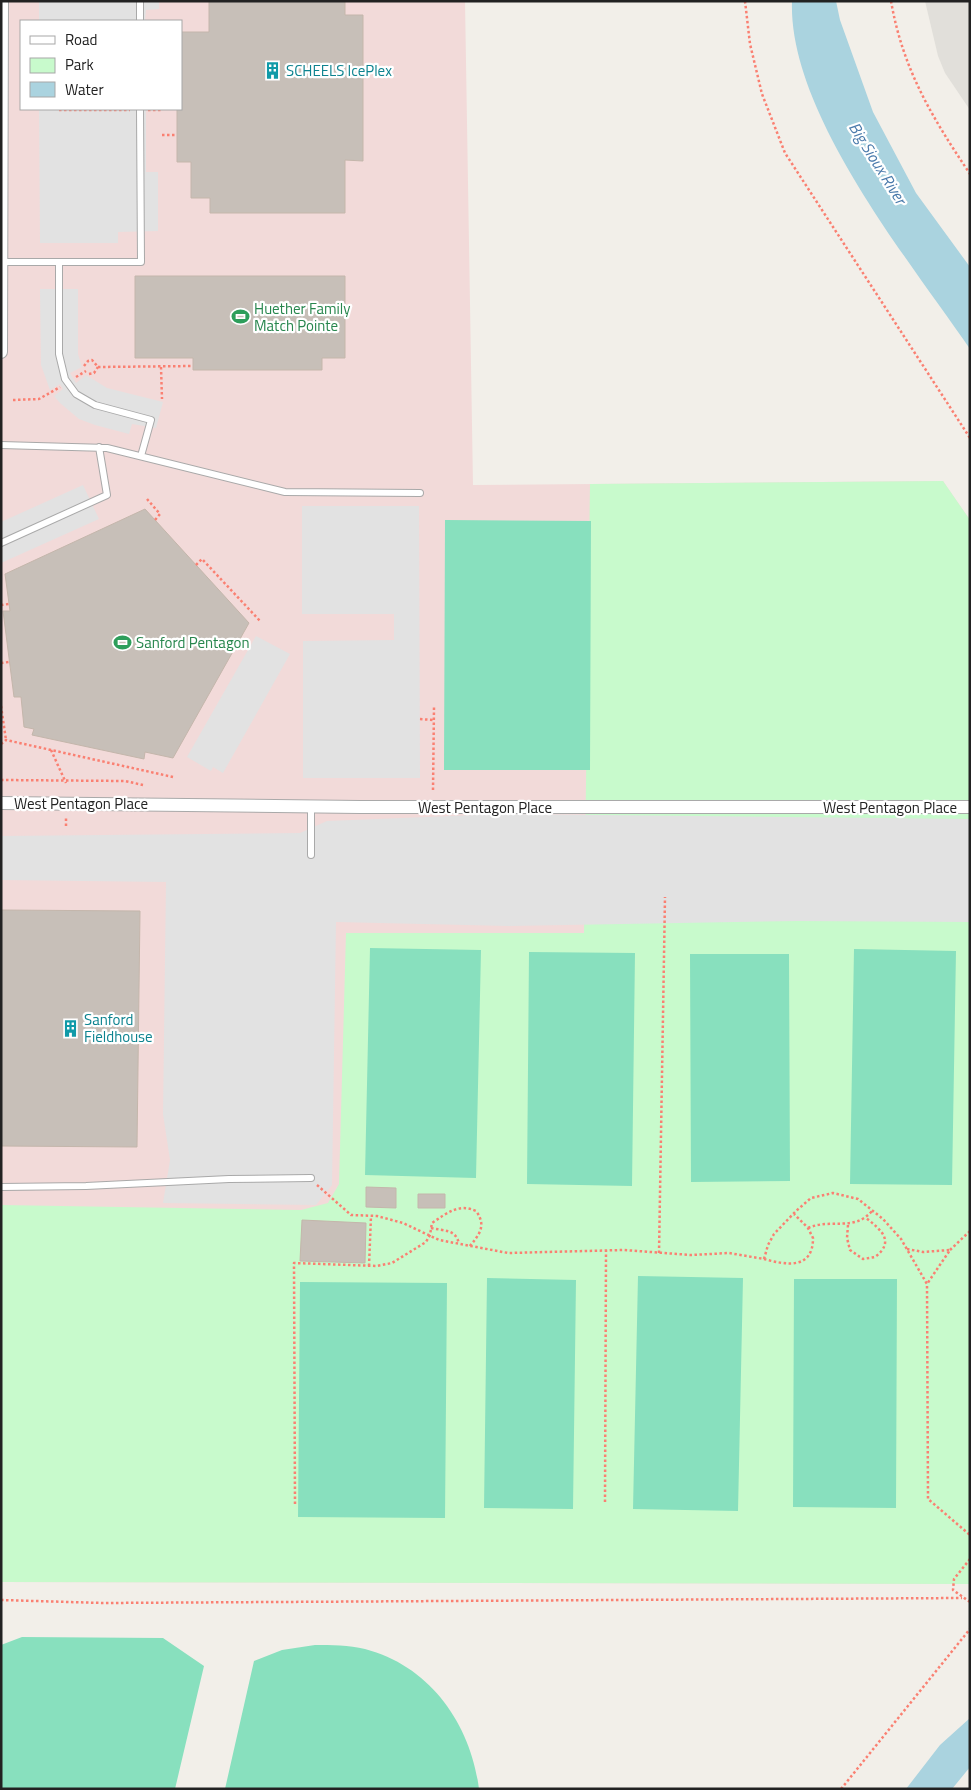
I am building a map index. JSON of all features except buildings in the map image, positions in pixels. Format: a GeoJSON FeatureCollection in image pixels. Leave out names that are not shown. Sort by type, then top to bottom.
{"type":"FeatureCollection","features":[{"type":"Feature","properties":{"kind":"street"},"geometry":{"type":"LineString","coordinates":[[1,352],[2,1]]}},
{"type":"Feature","properties":{"kind":"street","name":"West Pentagon Place"},"geometry":{"type":"LineString","coordinates":[[1,802],[311,806],[970,807]]}},
{"type":"Feature","properties":{"kind":"lane"},"geometry":{"type":"LineString","coordinates":[[140,1],[140,20]]}},
{"type":"Feature","properties":{"kind":"lane"},"geometry":{"type":"LineString","coordinates":[[2,262],[141,262],[140,110]]}},
{"type":"Feature","properties":{"kind":"lane"},"geometry":{"type":"LineString","coordinates":[[59,262],[59,354],[62,371],[76,394],[95,405],[151,420],[141,456]]}},
{"type":"Feature","properties":{"kind":"lane"},"geometry":{"type":"LineString","coordinates":[[1,445],[99,447],[285,492],[420,494]]}},
{"type":"Feature","properties":{"kind":"lane"},"geometry":{"type":"LineString","coordinates":[[1,543],[108,495],[99,447]]}},
{"type":"Feature","properties":{"kind":"lane"},"geometry":{"type":"LineString","coordinates":[[310,855],[311,806]]}},
{"type":"Feature","properties":{"kind":"lane"},"geometry":{"type":"LineString","coordinates":[[1,1187],[311,1178]]}},
{"type":"Feature","properties":{"kind":"path"},"geometry":{"type":"LineString","coordinates":[[745,1],[750,44],[762,94],[785,153],[970,438]]}},
{"type":"Feature","properties":{"kind":"path"},"geometry":{"type":"LineString","coordinates":[[892,1],[902,51],[912,76],[944,134],[970,174]]}},
{"type":"Feature","properties":{"kind":"path"},"geometry":{"type":"LineString","coordinates":[[162,135],[177,135]]}},
{"type":"Feature","properties":{"kind":"path"},"geometry":{"type":"LineString","coordinates":[[84,366],[88,361],[92,360],[98,367],[193,366]]}},
{"type":"Feature","properties":{"kind":"path"},"geometry":{"type":"LineString","coordinates":[[89,374],[94,373],[98,367]]}},
{"type":"Feature","properties":{"kind":"path"},"geometry":{"type":"LineString","coordinates":[[161,367],[162,399]]}},
{"type":"Feature","properties":{"kind":"path"},"geometry":{"type":"LineString","coordinates":[[13,400],[39,399],[86,371]]}},
{"type":"Feature","properties":{"kind":"path"},"geometry":{"type":"LineString","coordinates":[[147,500],[160,514],[155,520]]}},
{"type":"Feature","properties":{"kind":"path"},"geometry":{"type":"LineString","coordinates":[[196,565],[202,559],[260,622]]}},
{"type":"Feature","properties":{"kind":"path"},"geometry":{"type":"LineString","coordinates":[[1,605],[9,604]]}},
{"type":"Feature","properties":{"kind":"path"},"geometry":{"type":"LineString","coordinates":[[1,663],[9,662]]}},
{"type":"Feature","properties":{"kind":"path"},"geometry":{"type":"LineString","coordinates":[[1,706],[6,740]]}},
{"type":"Feature","properties":{"kind":"path"},"geometry":{"type":"LineString","coordinates":[[433,790],[434,706]]}},
{"type":"Feature","properties":{"kind":"path"},"geometry":{"type":"LineString","coordinates":[[420,720],[433,720]]}},
{"type":"Feature","properties":{"kind":"path"},"geometry":{"type":"LineString","coordinates":[[1,744],[6,740]]}},
{"type":"Feature","properties":{"kind":"path"},"geometry":{"type":"LineString","coordinates":[[6,740],[173,777]]}},
{"type":"Feature","properties":{"kind":"path"},"geometry":{"type":"LineString","coordinates":[[51,750],[66,782]]}},
{"type":"Feature","properties":{"kind":"path"},"geometry":{"type":"LineString","coordinates":[[1,780],[125,781],[143,785]]}},
{"type":"Feature","properties":{"kind":"path"},"geometry":{"type":"LineString","coordinates":[[66,816],[66,826]]}},
{"type":"Feature","properties":{"kind":"path"},"geometry":{"type":"LineString","coordinates":[[659,1253],[665,897]]}},
{"type":"Feature","properties":{"kind":"path"},"geometry":{"type":"LineString","coordinates":[[311,1178],[324,1193],[352,1215],[371,1216],[403,1222],[430,1236],[459,1245],[508,1253],[606,1250],[659,1253],[728,1253],[785,1264],[803,1260],[813,1245],[813,1238],[808,1228],[794,1214]]}},
{"type":"Feature","properties":{"kind":"path"},"geometry":{"type":"LineString","coordinates":[[764,1259],[774,1234],[794,1214],[811,1198],[833,1192],[858,1200],[886,1223],[901,1239],[927,1284],[928,1499],[970,1535]]}},
{"type":"Feature","properties":{"kind":"path"},"geometry":{"type":"LineString","coordinates":[[295,1504],[294,1263],[378,1266],[401,1259],[416,1246],[426,1242],[430,1236],[432,1222],[457,1208],[464,1207],[476,1211],[482,1222],[482,1228],[469,1247]]}},
{"type":"Feature","properties":{"kind":"path"},"geometry":{"type":"LineString","coordinates":[[808,1228],[827,1222],[848,1225],[866,1218],[872,1211]]}},
{"type":"Feature","properties":{"kind":"path"},"geometry":{"type":"LineString","coordinates":[[369,1266],[371,1216]]}},
{"type":"Feature","properties":{"kind":"path"},"geometry":{"type":"LineString","coordinates":[[848,1225],[847,1238],[850,1250],[863,1259],[875,1257],[884,1248],[885,1236],[880,1229],[866,1218]]}},
{"type":"Feature","properties":{"kind":"path"},"geometry":{"type":"LineString","coordinates":[[880,1229],[886,1223]]}},
{"type":"Feature","properties":{"kind":"path"},"geometry":{"type":"LineString","coordinates":[[431,1228],[452,1232],[457,1236],[459,1245]]}},
{"type":"Feature","properties":{"kind":"path"},"geometry":{"type":"LineString","coordinates":[[927,1284],[950,1250],[970,1231]]}},
{"type":"Feature","properties":{"kind":"path"},"geometry":{"type":"LineString","coordinates":[[907,1249],[923,1252],[950,1250]]}},
{"type":"Feature","properties":{"kind":"path"},"geometry":{"type":"LineString","coordinates":[[605,1502],[606,1250]]}},
{"type":"Feature","properties":{"kind":"path"},"geometry":{"type":"LineString","coordinates":[[970,1559],[954,1579],[953,1590],[970,1602]]}},
{"type":"Feature","properties":{"kind":"path"},"geometry":{"type":"LineString","coordinates":[[1,1600],[123,1603],[962,1598]]}},
{"type":"Feature","properties":{"kind":"path"},"geometry":{"type":"LineString","coordinates":[[841,1789],[970,1629]]}},
{"type":"Feature","properties":{"kind":"shaded area"},"geometry":{"type":"Polygon","coordinates":[[[1,1],[465,1],[473,485],[943,481],[970,520],[970,1584],[1,1582],[1,1]]]}},
{"type":"Feature","properties":{"kind":"shaded area"},"geometry":{"type":"Polygon","coordinates":[[[39,1],[159,1],[159,9],[146,10],[145,20],[39,20],[39,1]]]}},
{"type":"Feature","properties":{"kind":"shaded area"},"geometry":{"type":"Polygon","coordinates":[[[925,1],[970,1],[970,110],[945,73],[938,56],[925,1]]]}},
{"type":"Feature","properties":{"kind":"shaded area"},"geometry":{"type":"Polygon","coordinates":[[[39,110],[146,110],[146,172],[158,172],[158,231],[118,232],[118,243],[40,243],[39,110]]]}},
{"type":"Feature","properties":{"kind":"shaded area"},"geometry":{"type":"Polygon","coordinates":[[[40,289],[78,289],[78,354],[82,367],[70,373],[76,383],[86,375],[107,388],[163,402],[156,428],[132,424],[129,434],[95,425],[79,419],[54,396],[63,389],[60,384],[50,390],[41,365],[40,289]]]}},
{"type":"Feature","properties":{"kind":"shaded area"},"geometry":{"type":"Polygon","coordinates":[[[83,485],[99,519],[1,563],[1,522],[83,485]]]}},
{"type":"Feature","properties":{"kind":"shaded area"},"geometry":{"type":"Polygon","coordinates":[[[302,506],[419,506],[420,778],[303,778],[303,641],[394,640],[394,614],[302,614],[302,506]]]}},
{"type":"Feature","properties":{"kind":"shaded area"},"geometry":{"type":"Polygon","coordinates":[[[256,636],[290,654],[223,773],[213,767],[211,771],[187,757],[256,636]]]}},
{"type":"Feature","properties":{"kind":"shaded area"},"geometry":{"type":"Polygon","coordinates":[[[501,814],[970,819],[970,922],[798,921],[509,926],[336,922],[332,1185],[316,1205],[163,1203],[170,1160],[163,1114],[166,882],[1,880],[1,836],[300,833],[327,821],[501,814]]]}},
{"type":"Feature","properties":{"kind":"green space"},"geometry":{"type":"Polygon","coordinates":[[[943,481],[970,520],[970,1584],[1,1582],[1,1205],[301,1210],[328,1203],[339,1184],[346,933],[584,933],[590,484],[943,481]]]}},
{"type":"Feature","properties":{"kind":"green space"},"geometry":{"type":"Polygon","coordinates":[[[445,520],[591,521],[590,770],[444,770],[445,520]]]}},
{"type":"Feature","properties":{"kind":"green space"},"geometry":{"type":"Polygon","coordinates":[[[370,948],[481,950],[476,1178],[365,1175],[370,948]]]}},
{"type":"Feature","properties":{"kind":"green space"},"geometry":{"type":"Polygon","coordinates":[[[854,949],[956,951],[952,1185],[850,1184],[854,949]]]}},
{"type":"Feature","properties":{"kind":"green space"},"geometry":{"type":"Polygon","coordinates":[[[529,952],[635,953],[632,1186],[527,1184],[529,952]]]}},
{"type":"Feature","properties":{"kind":"green space"},"geometry":{"type":"Polygon","coordinates":[[[690,954],[789,954],[790,1181],[691,1182],[690,954]]]}},
{"type":"Feature","properties":{"kind":"green space"},"geometry":{"type":"Polygon","coordinates":[[[638,1276],[743,1278],[738,1511],[633,1509],[638,1276]]]}},
{"type":"Feature","properties":{"kind":"green space"},"geometry":{"type":"Polygon","coordinates":[[[487,1278],[576,1280],[573,1509],[484,1508],[487,1278]]]}},
{"type":"Feature","properties":{"kind":"green space"},"geometry":{"type":"Polygon","coordinates":[[[794,1279],[897,1279],[896,1508],[793,1507],[794,1279]]]}},
{"type":"Feature","properties":{"kind":"green space"},"geometry":{"type":"Polygon","coordinates":[[[300,1282],[447,1283],[445,1518],[298,1517],[300,1282]]]}},
{"type":"Feature","properties":{"kind":"green space"},"geometry":{"type":"Polygon","coordinates":[[[22,1637],[163,1638],[204,1666],[175,1789],[1,1789],[1,1645],[22,1637]]]}},
{"type":"Feature","properties":{"kind":"green space"},"geometry":{"type":"Polygon","coordinates":[[[315,1645],[365,1649],[388,1657],[409,1669],[428,1684],[457,1721],[467,1742],[479,1789],[225,1789],[254,1661],[282,1650],[315,1645]]]}},
{"type":"Feature","properties":{"kind":"water","name":"Big Sioux River"},"geometry":{"type":"Polygon","coordinates":[[[792,1],[836,1],[840,20],[873,112],[916,193],[970,267],[970,349],[886,229],[830,136],[810,90],[796,44],[792,1]]]}},
{"type":"Feature","properties":{"kind":"water"},"geometry":{"type":"Polygon","coordinates":[[[970,1718],[970,1767],[952,1789],[906,1789],[940,1745],[970,1718]]]}},
{"type":"Feature","properties":{"kind":"place","name":"SCHEELS IcePlex"},"geometry":{"type":"Point","coordinates":[272,70]}},
{"type":"Feature","properties":{"kind":"place","name":"Huether Family Match Pointe"},"geometry":{"type":"Point","coordinates":[240,317]}},
{"type":"Feature","properties":{"kind":"place","name":"Sanford Pentagon"},"geometry":{"type":"Point","coordinates":[122,642]}},
{"type":"Feature","properties":{"kind":"place","name":"Sanford Fieldhouse"},"geometry":{"type":"Point","coordinates":[70,1028]}}]}
